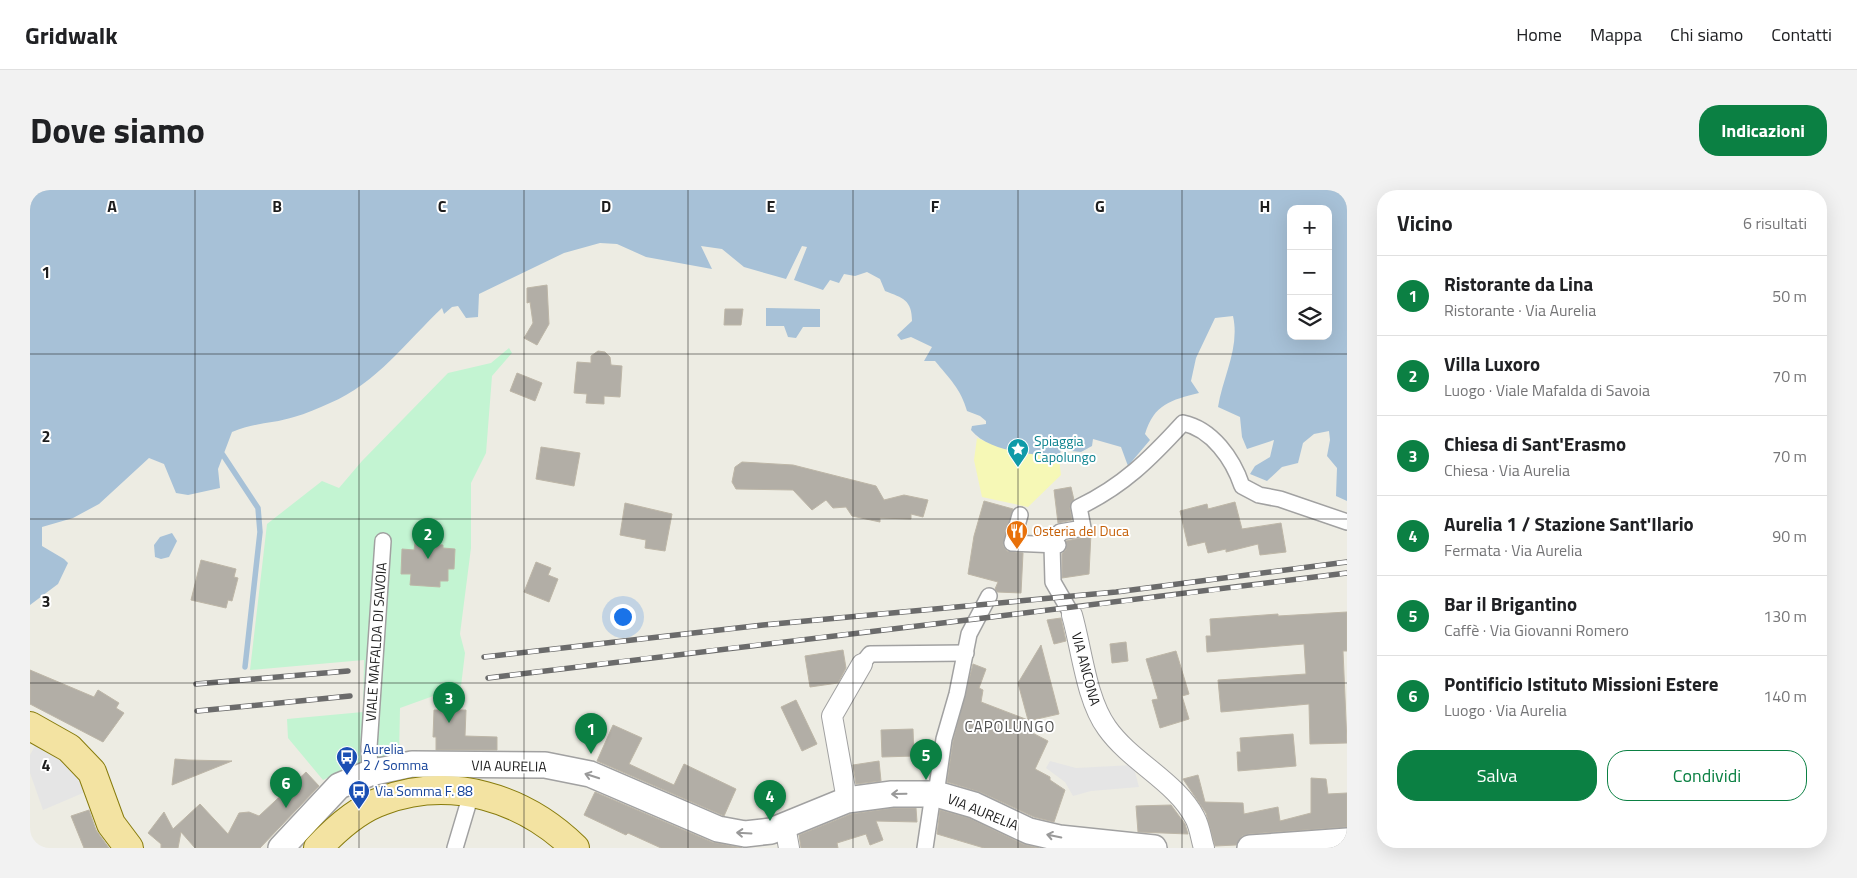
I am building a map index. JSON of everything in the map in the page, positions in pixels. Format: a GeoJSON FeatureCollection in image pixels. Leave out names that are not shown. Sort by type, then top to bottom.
{"type":"FeatureCollection","features":[{"type":"Feature","properties":{"kind":"main road"},"geometry":{"type":"LineString","coordinates":[[30,726],[69,748],[92,772],[111,824],[129,848]]}},
{"type":"Feature","properties":{"kind":"main road"},"geometry":{"type":"LineString","coordinates":[[318,848],[351,818],[382,801],[425,791],[472,791],[494,798],[533,815],[575,848]]}},
{"type":"Feature","properties":{"kind":"street"},"geometry":{"type":"LineString","coordinates":[[1020,514],[1012,542],[1057,542],[1060,532],[1083,528],[1079,507],[1106,494],[1128,479],[1183,423],[1196,426],[1213,439],[1236,468],[1242,486],[1259,495],[1280,499],[1347,522]]}},
{"type":"Feature","properties":{"kind":"street","name":"VIALE MAFALDA DI SAVOIA"},"geometry":{"type":"LineString","coordinates":[[370,773],[369,747],[383,541]]}},
{"type":"Feature","properties":{"kind":"street","name":"VIA ANCONA"},"geometry":{"type":"LineString","coordinates":[[1057,542],[1053,582],[1072,615],[1082,648],[1089,688],[1099,714],[1119,743],[1173,790],[1181,800],[1195,818],[1204,848]]}},
{"type":"Feature","properties":{"kind":"street"},"geometry":{"type":"LineString","coordinates":[[925,848],[944,739],[969,634],[989,596]]}},
{"type":"Feature","properties":{"kind":"street"},"geometry":{"type":"LineString","coordinates":[[847,800],[832,716],[862,664],[870,654],[966,653]]}},
{"type":"Feature","properties":{"kind":"street","name":"VIA AURELIA"},"geometry":{"type":"LineString","coordinates":[[281,848],[339,786],[370,773],[412,764],[546,765],[590,774],[718,829],[745,834],[771,831],[787,837],[847,800],[892,794],[934,794],[974,805],[1029,831],[1059,838],[1154,848]]}},
{"type":"Feature","properties":{"kind":"street"},"geometry":{"type":"LineString","coordinates":[[455,848],[472,791]]}},
{"type":"Feature","properties":{"kind":"street"},"geometry":{"type":"LineString","coordinates":[[1250,848],[1347,841]]}},
{"type":"Feature","properties":{"kind":"sand","name":"Spiaggia Capolungo"},"geometry":{"type":"Polygon","coordinates":[[[977,438],[1001,448],[1059,458],[1061,475],[1028,507],[982,497],[974,460],[977,438]]]}},
{"type":"Feature","properties":{"kind":"shaded area"},"geometry":{"type":"Polygon","coordinates":[[[509,348],[512,353],[492,376],[486,453],[471,483],[471,548],[460,634],[465,653],[461,686],[400,708],[399,756],[369,758],[323,780],[288,738],[287,719],[363,712],[364,660],[250,670],[267,524],[322,481],[339,488],[362,461],[448,373],[491,363],[509,348]]]}},
{"type":"Feature","properties":{"kind":"shaded area"},"geometry":{"type":"Polygon","coordinates":[[[35,746],[59,758],[90,790],[43,810],[30,773],[30,755],[35,746]]]}},
{"type":"Feature","properties":{"kind":"shaded area"},"geometry":{"type":"Polygon","coordinates":[[[1050,761],[1076,768],[1133,765],[1139,787],[1091,791],[1073,796],[1065,782],[1046,768],[1050,761]]]}},
{"type":"Feature","properties":{"kind":"water"},"geometry":{"type":"Polygon","coordinates":[[[30,190],[1347,190],[1347,501],[1336,496],[1337,468],[1327,456],[1330,440],[1329,431],[1314,434],[1303,443],[1298,463],[1282,467],[1267,481],[1250,474],[1255,466],[1270,457],[1274,440],[1247,449],[1242,437],[1240,417],[1218,407],[1233,351],[1235,328],[1233,316],[1215,318],[1196,358],[1191,381],[1199,393],[1172,401],[1153,416],[1145,434],[1150,440],[1128,466],[1121,447],[1093,439],[1092,446],[1081,452],[1061,450],[1059,458],[1000,448],[979,438],[971,430],[972,426],[986,424],[986,421],[980,416],[967,411],[958,390],[935,361],[924,361],[932,347],[911,337],[901,340],[897,335],[912,321],[912,314],[908,304],[901,298],[885,291],[880,279],[867,272],[855,276],[844,274],[839,283],[830,280],[823,290],[794,280],[807,247],[802,246],[786,279],[744,267],[722,249],[701,246],[712,269],[646,257],[617,244],[600,243],[564,253],[479,294],[478,317],[466,318],[458,306],[452,307],[444,314],[442,308],[390,361],[347,395],[308,413],[249,426],[232,432],[218,469],[220,488],[188,495],[176,493],[164,464],[149,458],[99,504],[73,518],[42,527],[42,546],[68,563],[58,584],[30,605],[30,190]]]}},
{"type":"Feature","properties":{"kind":"water"},"geometry":{"type":"Polygon","coordinates":[[[766,308],[820,309],[820,327],[803,327],[796,338],[788,337],[784,326],[766,326],[766,308]]]}},
{"type":"Feature","properties":{"kind":"water"},"geometry":{"type":"Polygon","coordinates":[[[172,533],[177,541],[169,557],[161,559],[155,557],[154,545],[160,537],[172,533]]]}},
{"type":"Feature","properties":{"kind":"building"},"geometry":{"type":"Polygon","coordinates":[[[547,285],[549,324],[537,345],[524,338],[533,323],[530,302],[527,303],[527,288],[547,285]]]}},
{"type":"Feature","properties":{"kind":"building"},"geometry":{"type":"Polygon","coordinates":[[[725,309],[743,309],[741,325],[724,325],[725,309]]]}},
{"type":"Feature","properties":{"kind":"building"},"geometry":{"type":"Polygon","coordinates":[[[598,351],[605,352],[610,357],[611,365],[622,366],[620,397],[604,396],[604,404],[586,403],[587,394],[574,393],[577,362],[591,363],[591,356],[598,351]]]}},
{"type":"Feature","properties":{"kind":"building"},"geometry":{"type":"Polygon","coordinates":[[[517,373],[542,383],[535,401],[510,391],[517,373]]]}},
{"type":"Feature","properties":{"kind":"building"},"geometry":{"type":"Polygon","coordinates":[[[541,447],[580,453],[574,486],[536,479],[541,447]]]}},
{"type":"Feature","properties":{"kind":"building"},"geometry":{"type":"Polygon","coordinates":[[[742,462],[793,465],[876,486],[884,500],[904,495],[928,500],[923,517],[911,514],[911,519],[880,518],[880,522],[852,516],[846,507],[833,508],[826,500],[812,510],[793,490],[736,489],[732,482],[735,467],[742,462]]]}},
{"type":"Feature","properties":{"kind":"building"},"geometry":{"type":"Polygon","coordinates":[[[1071,487],[1074,500],[1070,508],[1072,520],[1058,523],[1054,490],[1071,487]]]}},
{"type":"Feature","properties":{"kind":"building"},"geometry":{"type":"Polygon","coordinates":[[[984,501],[1013,509],[1003,545],[1007,551],[1023,553],[1021,593],[997,592],[995,589],[998,582],[968,574],[974,536],[984,501]]]}},
{"type":"Feature","properties":{"kind":"building"},"geometry":{"type":"Polygon","coordinates":[[[1235,502],[1242,529],[1281,523],[1286,552],[1260,555],[1258,544],[1226,552],[1226,549],[1208,553],[1205,542],[1188,546],[1180,511],[1207,504],[1208,509],[1235,502]]]}},
{"type":"Feature","properties":{"kind":"building"},"geometry":{"type":"Polygon","coordinates":[[[625,503],[672,514],[665,551],[645,548],[646,540],[620,535],[625,503]]]}},
{"type":"Feature","properties":{"kind":"building"},"geometry":{"type":"Polygon","coordinates":[[[1091,533],[1089,574],[1062,578],[1062,554],[1066,550],[1066,541],[1085,537],[1091,533]]]}},
{"type":"Feature","properties":{"kind":"building"},"geometry":{"type":"Polygon","coordinates":[[[415,543],[443,545],[443,548],[455,549],[454,569],[448,569],[448,581],[440,581],[440,587],[410,585],[411,574],[401,574],[402,549],[414,550],[415,543]]]}},
{"type":"Feature","properties":{"kind":"building"},"geometry":{"type":"Polygon","coordinates":[[[201,560],[236,569],[234,577],[238,578],[232,601],[228,600],[226,608],[191,600],[201,560]]]}},
{"type":"Feature","properties":{"kind":"building"},"geometry":{"type":"Polygon","coordinates":[[[536,562],[551,568],[548,575],[558,579],[549,602],[524,592],[536,562]]]}},
{"type":"Feature","properties":{"kind":"building"},"geometry":{"type":"Polygon","coordinates":[[[1347,612],[1347,651],[1343,651],[1347,743],[1310,744],[1309,704],[1221,712],[1218,680],[1306,674],[1304,644],[1207,652],[1206,636],[1211,636],[1210,619],[1278,614],[1278,616],[1347,612]]]}},
{"type":"Feature","properties":{"kind":"building"},"geometry":{"type":"Polygon","coordinates":[[[1061,618],[1066,641],[1054,644],[1047,620],[1061,618]]]}},
{"type":"Feature","properties":{"kind":"building"},"geometry":{"type":"Polygon","coordinates":[[[1126,642],[1128,661],[1112,663],[1110,644],[1126,642]]]}},
{"type":"Feature","properties":{"kind":"building"},"geometry":{"type":"Polygon","coordinates":[[[1041,645],[1059,714],[1015,724],[1048,741],[1035,769],[1050,777],[1050,780],[1065,790],[1054,822],[1034,817],[980,792],[947,782],[953,741],[973,664],[986,669],[979,688],[983,690],[981,702],[1028,720],[1018,683],[1041,645]]]}},
{"type":"Feature","properties":{"kind":"building"},"geometry":{"type":"Polygon","coordinates":[[[843,650],[846,668],[838,683],[810,687],[805,656],[843,650]]]}},
{"type":"Feature","properties":{"kind":"building"},"geometry":{"type":"Polygon","coordinates":[[[1176,651],[1189,694],[1182,696],[1189,719],[1160,728],[1152,700],[1158,699],[1146,659],[1176,651]]]}},
{"type":"Feature","properties":{"kind":"building"},"geometry":{"type":"Polygon","coordinates":[[[30,670],[94,697],[98,690],[119,703],[116,708],[124,713],[103,742],[30,704],[30,670]]]}},
{"type":"Feature","properties":{"kind":"building"},"geometry":{"type":"Polygon","coordinates":[[[796,700],[817,744],[802,751],[781,707],[796,700]]]}},
{"type":"Feature","properties":{"kind":"building"},"geometry":{"type":"Polygon","coordinates":[[[434,710],[466,710],[465,736],[497,737],[497,750],[436,750],[436,737],[433,737],[434,710]]]}},
{"type":"Feature","properties":{"kind":"building"},"geometry":{"type":"Polygon","coordinates":[[[613,725],[642,738],[629,764],[674,785],[684,764],[736,789],[724,816],[597,761],[613,725]]]}},
{"type":"Feature","properties":{"kind":"building"},"geometry":{"type":"Polygon","coordinates":[[[913,729],[914,756],[882,757],[881,730],[913,729]]]}},
{"type":"Feature","properties":{"kind":"building"},"geometry":{"type":"Polygon","coordinates":[[[1293,734],[1296,766],[1238,771],[1237,752],[1241,752],[1240,738],[1293,734]]]}},
{"type":"Feature","properties":{"kind":"building"},"geometry":{"type":"Polygon","coordinates":[[[175,759],[188,760],[232,761],[172,785],[175,759]]]}},
{"type":"Feature","properties":{"kind":"building"},"geometry":{"type":"Polygon","coordinates":[[[879,761],[881,781],[856,784],[853,765],[879,761]]]}},
{"type":"Feature","properties":{"kind":"building"},"geometry":{"type":"Polygon","coordinates":[[[306,772],[319,786],[260,848],[195,848],[181,832],[178,848],[161,848],[161,844],[148,833],[164,812],[173,829],[200,804],[228,834],[239,813],[249,812],[259,816],[306,772]]]}},
{"type":"Feature","properties":{"kind":"building"},"geometry":{"type":"Polygon","coordinates":[[[1198,775],[1205,802],[1243,803],[1244,814],[1278,807],[1280,821],[1311,813],[1311,778],[1326,779],[1328,794],[1347,793],[1347,827],[1249,834],[1242,836],[1236,845],[1215,846],[1206,813],[1183,779],[1198,775]]]}},
{"type":"Feature","properties":{"kind":"building"},"geometry":{"type":"Polygon","coordinates":[[[595,792],[712,842],[742,848],[661,848],[628,833],[626,835],[584,815],[595,792]]]}},
{"type":"Feature","properties":{"kind":"building"},"geometry":{"type":"Polygon","coordinates":[[[1171,805],[1185,824],[1188,834],[1138,832],[1136,806],[1171,805]]]}},
{"type":"Feature","properties":{"kind":"building"},"geometry":{"type":"Polygon","coordinates":[[[893,808],[916,808],[917,822],[876,821],[883,840],[870,845],[866,834],[837,843],[838,848],[801,848],[799,835],[851,814],[893,808]]]}},
{"type":"Feature","properties":{"kind":"building"},"geometry":{"type":"Polygon","coordinates":[[[89,810],[96,830],[109,848],[84,848],[71,816],[89,810]]]}},
{"type":"Feature","properties":{"kind":"building"},"geometry":{"type":"Polygon","coordinates":[[[940,810],[969,818],[1023,844],[1039,848],[984,848],[937,834],[940,810]]]}},
{"type":"Feature","properties":{"kind":"waterway"},"geometry":{"type":"LineString","coordinates":[[223,455],[258,508],[260,532],[245,667]]}},
{"type":"Feature","properties":{"kind":"railway"},"geometry":{"type":"LineString","coordinates":[[484,657],[763,625],[1116,592],[1347,562]]}},
{"type":"Feature","properties":{"kind":"railway"},"geometry":{"type":"LineString","coordinates":[[488,678],[1347,573]]}},
{"type":"Feature","properties":{"kind":"railway"},"geometry":{"type":"LineString","coordinates":[[196,684],[348,671]]}},
{"type":"Feature","properties":{"kind":"railway"},"geometry":{"type":"LineString","coordinates":[[197,711],[350,696]]}},
{"type":"Feature","properties":{"kind":"place","name":"Spiaggia Capolungo"},"geometry":{"type":"Point","coordinates":[1018,468]}},
{"type":"Feature","properties":{"kind":"place","name":"Osteria del Duca"},"geometry":{"type":"Point","coordinates":[1017,550]}},
{"type":"Feature","properties":{"kind":"place","name":"Villa Luxoro"},"geometry":{"type":"Point","coordinates":[428,559]}},
{"type":"Feature","properties":{"kind":"place","name":"Chiesa di Sant'Erasmo"},"geometry":{"type":"Point","coordinates":[449,723]}},
{"type":"Feature","properties":{"kind":"place","name":"Ristorante da Lina"},"geometry":{"type":"Point","coordinates":[591,754]}},
{"type":"Feature","properties":{"kind":"place","name":"Aurelia 2 / Somma"},"geometry":{"type":"Point","coordinates":[347,776]}},
{"type":"Feature","properties":{"kind":"place","name":"Bar il Brigantino"},"geometry":{"type":"Point","coordinates":[926,780]}},
{"type":"Feature","properties":{"kind":"place","name":"Pontificio Istituto Missioni Estere"},"geometry":{"type":"Point","coordinates":[286,808]}},
{"type":"Feature","properties":{"kind":"place","name":"Via Somma F. 88"},"geometry":{"type":"Point","coordinates":[359,810]}},
{"type":"Feature","properties":{"kind":"place","name":"Aurelia 1 / Stazione Sant'Ilario"},"geometry":{"type":"Point","coordinates":[770,821]}},
{"type":"Feature","properties":{"kind":"district","name":"CAPOLUNGO"},"geometry":{"type":"Point","coordinates":[1010,727]}}]}
